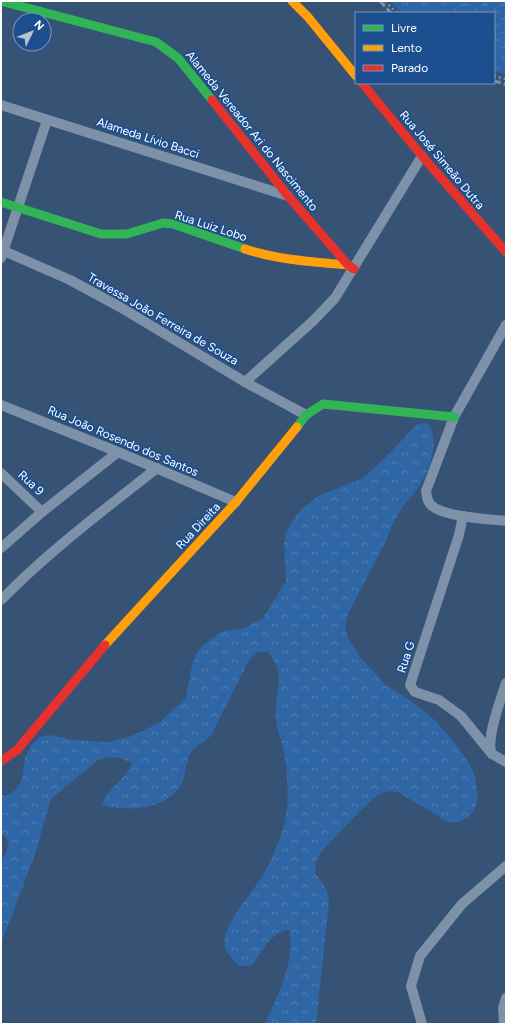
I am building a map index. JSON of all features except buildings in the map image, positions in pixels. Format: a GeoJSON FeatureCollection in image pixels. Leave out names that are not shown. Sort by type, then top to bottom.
{"type":"FeatureCollection","features":[{"type":"Feature","properties":{"kind":"street","name":"Alameda Vereador Ari do Nascimento"},"geometry":{"type":"LineString","coordinates":[[1,1],[156,42],[168,49],[178,58],[288,196],[351,267]]}},
{"type":"Feature","properties":{"kind":"street"},"geometry":{"type":"LineString","coordinates":[[292,1],[308,17],[355,75]]}},
{"type":"Feature","properties":{"kind":"street","name":"Rua José Simeão Dutra"},"geometry":{"type":"LineString","coordinates":[[363,84],[422,156],[506,252]]}},
{"type":"Feature","properties":{"kind":"street","name":"Alameda Lívio Bacci"},"geometry":{"type":"LineString","coordinates":[[1,105],[288,196]]}},
{"type":"Feature","properties":{"kind":"street"},"geometry":{"type":"LineString","coordinates":[[2,255],[16,208],[47,120]]}},
{"type":"Feature","properties":{"kind":"street"},"geometry":{"type":"LineString","coordinates":[[245,382],[318,316],[335,298],[351,267],[422,156]]}},
{"type":"Feature","properties":{"kind":"street","name":"Rua Luiz Lobo"},"geometry":{"type":"LineString","coordinates":[[1,202],[101,234],[127,234],[163,223],[173,224],[260,254],[297,261],[351,267]]}},
{"type":"Feature","properties":{"kind":"street","name":"Travessa João Ferreira de Souza"},"geometry":{"type":"LineString","coordinates":[[2,255],[70,280],[120,307],[245,382],[306,415]]}},
{"type":"Feature","properties":{"kind":"street"},"geometry":{"type":"LineString","coordinates":[[506,325],[454,417],[426,492],[427,500],[431,506],[438,509],[464,516],[506,521]]}},
{"type":"Feature","properties":{"kind":"street","name":"Rua Direita"},"geometry":{"type":"LineString","coordinates":[[1,761],[17,750],[126,621],[236,502],[306,415],[323,404],[331,404],[454,417]]}},
{"type":"Feature","properties":{"kind":"street","name":"Rua João Rosendo dos Santos"},"geometry":{"type":"LineString","coordinates":[[1,405],[157,468],[236,502]]}},
{"type":"Feature","properties":{"kind":"street"},"geometry":{"type":"LineString","coordinates":[[1,548],[42,512],[118,452]]}},
{"type":"Feature","properties":{"kind":"street"},"geometry":{"type":"LineString","coordinates":[[1,600],[23,577],[86,524],[157,468]]}},
{"type":"Feature","properties":{"kind":"street","name":"Rua 9"},"geometry":{"type":"LineString","coordinates":[[1,473],[42,512]]}},
{"type":"Feature","properties":{"kind":"street","name":"Rua G"},"geometry":{"type":"LineString","coordinates":[[464,516],[410,685],[415,692],[439,700],[461,716],[492,754],[506,762]]}},
{"type":"Feature","properties":{"kind":"street"},"geometry":{"type":"LineString","coordinates":[[492,754],[490,749],[494,721],[506,683]]}},
{"type":"Feature","properties":{"kind":"street"},"geometry":{"type":"LineString","coordinates":[[422,1024],[411,986],[420,956],[462,904],[506,866]]}},
{"type":"Feature","properties":{"kind":"street"},"geometry":{"type":"LineString","coordinates":[[504,1024],[503,1008],[506,998]]}},
{"type":"Feature","properties":{"kind":"path"},"geometry":{"type":"LineString","coordinates":[[385,1],[396,12]]}},
{"type":"Feature","properties":{"kind":"path"},"geometry":{"type":"LineString","coordinates":[[495,76],[506,79]]}},
{"type":"Feature","properties":{"kind":"green space"},"geometry":{"type":"Polygon","coordinates":[[[390,1],[446,1],[451,12],[400,12],[390,1]]]}},
{"type":"Feature","properties":{"kind":"green space"},"geometry":{"type":"Polygon","coordinates":[[[446,1],[506,1],[506,55],[504,56],[495,49],[495,12],[451,12],[446,1]]]}},
{"type":"Feature","properties":{"kind":"green space"},"geometry":{"type":"Polygon","coordinates":[[[495,49],[506,55],[506,74],[495,71],[495,49]]]}},
{"type":"Feature","properties":{"kind":"green space"},"geometry":{"type":"Polygon","coordinates":[[[428,423],[434,441],[428,470],[418,488],[403,506],[395,520],[386,541],[348,614],[345,626],[348,638],[360,657],[386,685],[407,698],[436,721],[459,748],[471,767],[475,777],[478,798],[475,808],[469,817],[459,822],[448,822],[400,793],[390,791],[379,794],[361,810],[321,852],[316,862],[315,873],[327,890],[329,902],[316,1024],[265,1024],[280,990],[288,966],[290,954],[289,930],[276,935],[271,939],[251,966],[239,966],[229,955],[225,947],[227,930],[232,920],[263,875],[271,860],[282,834],[287,811],[288,788],[286,764],[276,717],[279,675],[274,660],[267,651],[256,653],[249,660],[212,734],[190,754],[180,786],[174,794],[165,800],[144,807],[122,808],[102,805],[108,793],[126,774],[132,763],[121,758],[109,757],[98,760],[51,799],[35,854],[1,944],[1,861],[7,851],[8,840],[1,832],[1,795],[6,796],[16,790],[22,780],[25,758],[31,746],[39,737],[50,735],[74,740],[108,742],[129,737],[159,723],[186,698],[192,665],[196,654],[202,646],[221,632],[244,628],[263,618],[286,581],[284,543],[286,532],[299,512],[318,496],[363,478],[388,455],[417,424],[428,423]]]}},
{"type":"Feature","properties":{"kind":"railway"},"geometry":{"type":"LineString","coordinates":[[380,1],[390,12]]}},
{"type":"Feature","properties":{"kind":"railway"},"geometry":{"type":"LineString","coordinates":[[495,81],[506,84]]}},
{"type":"Feature","properties":{"kind":"traffic: fast"},"geometry":{"type":"LineString","coordinates":[[1,1],[156,42],[178,58],[212,100]]}},
{"type":"Feature","properties":{"kind":"traffic: fast"},"geometry":{"type":"LineString","coordinates":[[1,202],[101,234],[127,234],[163,223],[173,224],[245,249]]}},
{"type":"Feature","properties":{"kind":"traffic: fast"},"geometry":{"type":"LineString","coordinates":[[297,427],[306,415],[323,404],[454,417]]}},
{"type":"Feature","properties":{"kind":"traffic: slow"},"geometry":{"type":"LineString","coordinates":[[292,1],[308,17],[355,75]]}},
{"type":"Feature","properties":{"kind":"traffic: slow"},"geometry":{"type":"LineString","coordinates":[[245,249],[270,256],[309,262],[348,265]]}},
{"type":"Feature","properties":{"kind":"traffic: slow"},"geometry":{"type":"LineString","coordinates":[[105,645],[236,502],[297,427]]}},
{"type":"Feature","properties":{"kind":"traffic: jam"},"geometry":{"type":"LineString","coordinates":[[363,84],[422,156],[506,252]]}},
{"type":"Feature","properties":{"kind":"traffic: jam"},"geometry":{"type":"LineString","coordinates":[[212,100],[288,196],[348,265],[354,269]]}},
{"type":"Feature","properties":{"kind":"traffic: jam"},"geometry":{"type":"LineString","coordinates":[[1,761],[17,750],[105,645]]}}]}
